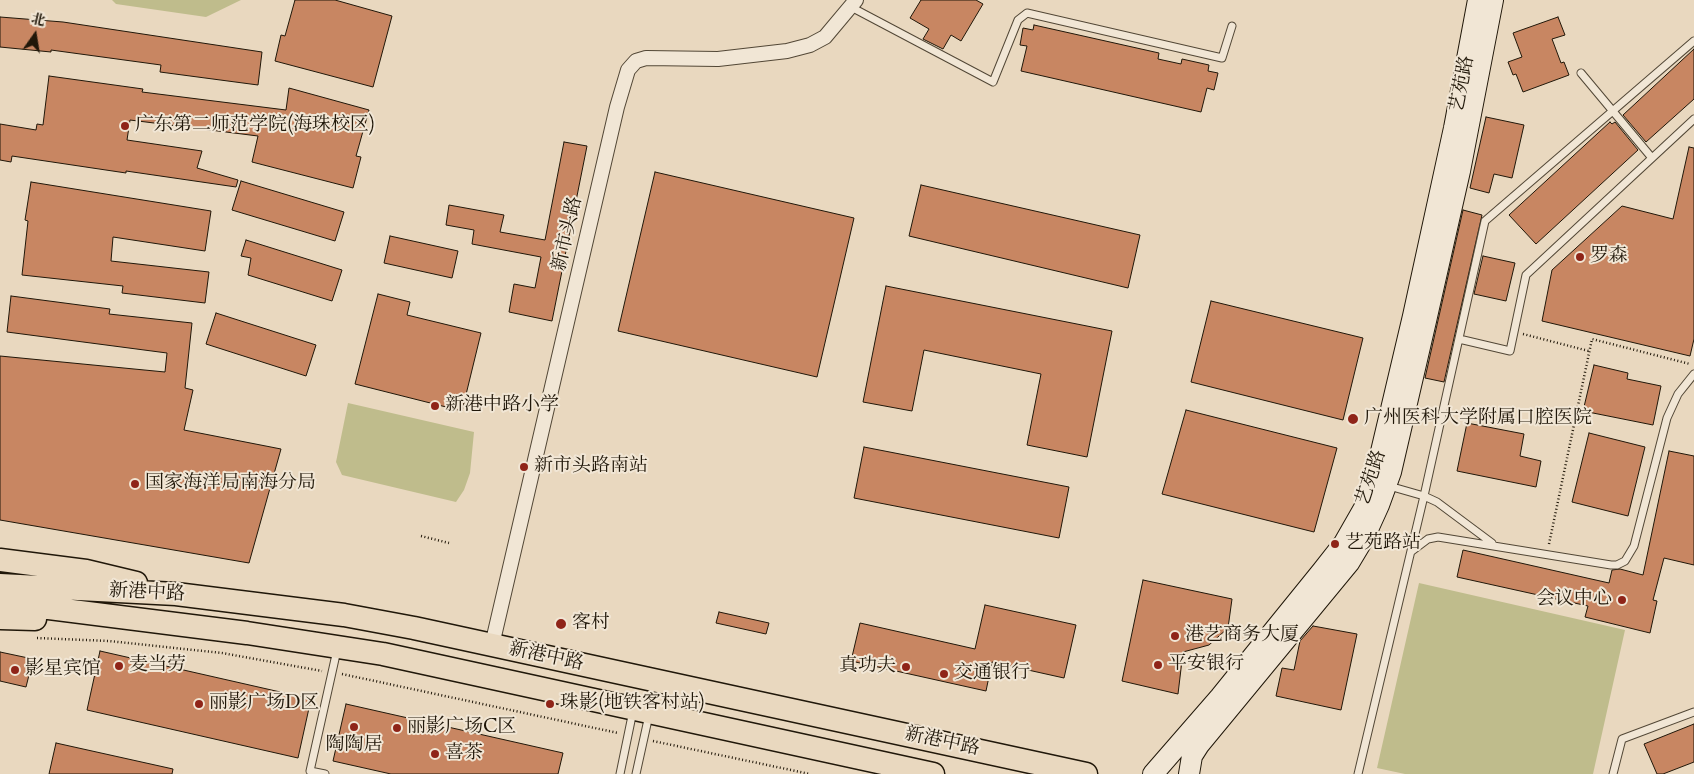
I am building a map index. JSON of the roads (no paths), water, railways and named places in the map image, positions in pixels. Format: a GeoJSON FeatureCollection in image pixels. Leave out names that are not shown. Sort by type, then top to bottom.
{"type":"FeatureCollection","features":[{"type":"Feature","properties":{"kind":"main road"},"geometry":{"type":"LineString","coordinates":[[0,560],[86,571],[176,594]]}},
{"type":"Feature","properties":{"kind":"main road","name":"新港中路"},"geometry":{"type":"LineString","coordinates":[[0,585],[176,594],[344,615],[492,645],[1086,774]]}},
{"type":"Feature","properties":{"kind":"main road","name":"新港中路"},"geometry":{"type":"LineString","coordinates":[[0,602],[338,646],[933,774]]}},
{"type":"Feature","properties":{"kind":"main road"},"geometry":{"type":"LineString","coordinates":[[0,618],[169,624]]}},
{"type":"Feature","properties":{"kind":"street","name":"艺苑路"},"geometry":{"type":"LineString","coordinates":[[1153,774],[1201,720],[1317,578],[1344,543],[1364,508],[1379,460],[1411,324],[1454,128],[1478,0]]}},
{"type":"Feature","properties":{"kind":"street","name":"艺苑路"},"geometry":{"type":"LineString","coordinates":[[1189,774],[1192,756],[1199,744],[1349,563],[1371,525],[1387,486],[1460,171],[1493,0]]}},
{"type":"Feature","properties":{"kind":"street","name":"新市头路"},"geometry":{"type":"LineString","coordinates":[[492,645],[617,107],[628,70],[636,60],[646,58],[718,59],[787,51],[810,46],[825,37],[857,2]]}},
{"type":"Feature","properties":{"kind":"lane"},"geometry":{"type":"LineString","coordinates":[[857,2],[993,82],[1018,20],[1027,13],[1222,58],[1232,26]]}},
{"type":"Feature","properties":{"kind":"lane"},"geometry":{"type":"LineString","coordinates":[[1358,774],[1424,496],[1485,221],[1694,41]]}},
{"type":"Feature","properties":{"kind":"lane"},"geometry":{"type":"LineString","coordinates":[[1581,73],[1652,158]]}},
{"type":"Feature","properties":{"kind":"lane"},"geometry":{"type":"LineString","coordinates":[[1459,339],[1510,351],[1526,275],[1694,119]]}},
{"type":"Feature","properties":{"kind":"lane"},"geometry":{"type":"LineString","coordinates":[[1411,551],[1428,538],[1438,537],[1502,546],[1547,556],[1610,566],[1625,561],[1634,546],[1667,418],[1678,394],[1694,374]]}},
{"type":"Feature","properties":{"kind":"lane"},"geometry":{"type":"LineString","coordinates":[[1387,486],[1424,496],[1436,502],[1483,538],[1502,546]]}},
{"type":"Feature","properties":{"kind":"lane"},"geometry":{"type":"LineString","coordinates":[[325,774],[310,771],[338,646]]}},
{"type":"Feature","properties":{"kind":"lane"},"geometry":{"type":"LineString","coordinates":[[620,774],[628,736],[642,710]]}},
{"type":"Feature","properties":{"kind":"lane"},"geometry":{"type":"LineString","coordinates":[[636,774],[644,739],[642,710]]}},
{"type":"Feature","properties":{"kind":"lane"},"geometry":{"type":"LineString","coordinates":[[1613,774],[1622,739],[1694,712]]}},
{"type":"Feature","properties":{"kind":"place","name":"广东第二师范学院(海珠校区)"},"geometry":{"type":"Point","coordinates":[125,126]}},
{"type":"Feature","properties":{"kind":"place","name":"罗森"},"geometry":{"type":"Point","coordinates":[1580,257]}},
{"type":"Feature","properties":{"kind":"place","name":"新港中路小学"},"geometry":{"type":"Point","coordinates":[435,406]}},
{"type":"Feature","properties":{"kind":"place","name":"广州医科大学附属口腔医院"},"geometry":{"type":"Point","coordinates":[1353,419]}},
{"type":"Feature","properties":{"kind":"place","name":"新市头路南站"},"geometry":{"type":"Point","coordinates":[524,467]}},
{"type":"Feature","properties":{"kind":"place","name":"国家海洋局南海分局"},"geometry":{"type":"Point","coordinates":[135,484]}},
{"type":"Feature","properties":{"kind":"place","name":"艺苑路站"},"geometry":{"type":"Point","coordinates":[1335,544]}},
{"type":"Feature","properties":{"kind":"place","name":"会议中心"},"geometry":{"type":"Point","coordinates":[1622,600]}},
{"type":"Feature","properties":{"kind":"place","name":"客村"},"geometry":{"type":"Point","coordinates":[561,624]}},
{"type":"Feature","properties":{"kind":"place","name":"港艺商务大厦"},"geometry":{"type":"Point","coordinates":[1175,636]}},
{"type":"Feature","properties":{"kind":"place","name":"平安银行"},"geometry":{"type":"Point","coordinates":[1158,665]}},
{"type":"Feature","properties":{"kind":"place","name":"麦当劳"},"geometry":{"type":"Point","coordinates":[119,666]}},
{"type":"Feature","properties":{"kind":"place","name":"真功夫"},"geometry":{"type":"Point","coordinates":[906,667]}},
{"type":"Feature","properties":{"kind":"place","name":"影星宾馆"},"geometry":{"type":"Point","coordinates":[15,670]}},
{"type":"Feature","properties":{"kind":"place","name":"交通银行"},"geometry":{"type":"Point","coordinates":[944,674]}},
{"type":"Feature","properties":{"kind":"place","name":"丽影广场D区"},"geometry":{"type":"Point","coordinates":[199,704]}},
{"type":"Feature","properties":{"kind":"place","name":"珠影(地铁客村站)"},"geometry":{"type":"Point","coordinates":[550,704]}},
{"type":"Feature","properties":{"kind":"place","name":"陶陶居"},"geometry":{"type":"Point","coordinates":[354,727]}},
{"type":"Feature","properties":{"kind":"place","name":"丽影广场C区"},"geometry":{"type":"Point","coordinates":[397,728]}},
{"type":"Feature","properties":{"kind":"place","name":"喜茶"},"geometry":{"type":"Point","coordinates":[435,754]}}]}
